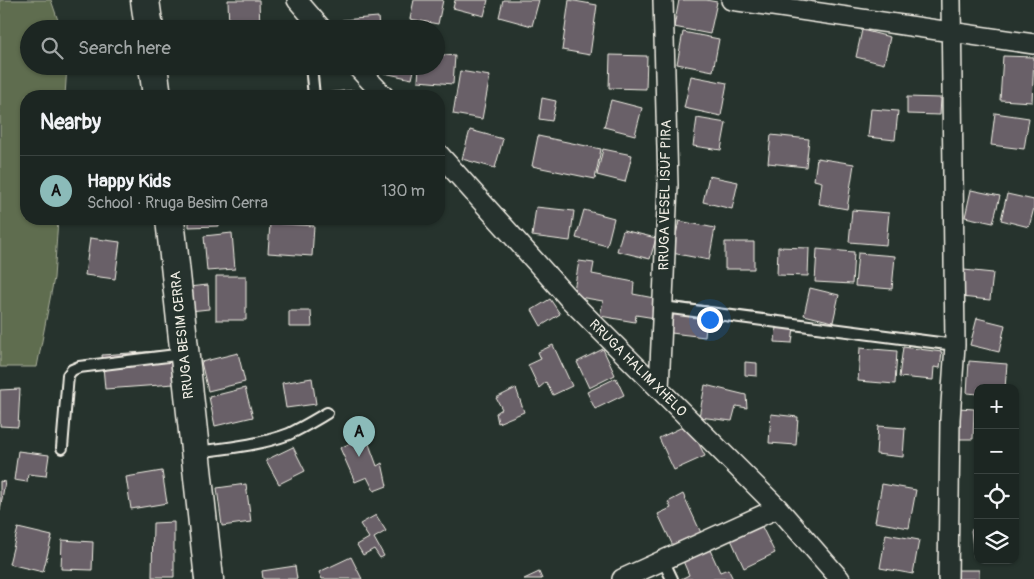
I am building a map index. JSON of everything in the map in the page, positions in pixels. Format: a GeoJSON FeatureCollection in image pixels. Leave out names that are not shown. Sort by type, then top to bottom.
{"type":"FeatureCollection","features":[{"type":"Feature","properties":{"kind":"street","name":"RRUGA VESEL ISUF PIRA"},"geometry":{"type":"LineString","coordinates":[[659,389],[668,185],[663,0]]}},
{"type":"Feature","properties":{"kind":"street"},"geometry":{"type":"LineString","coordinates":[[731,0],[1034,44]]}},
{"type":"Feature","properties":{"kind":"street"},"geometry":{"type":"LineString","coordinates":[[948,579],[950,419],[954,345],[951,0]]}},
{"type":"Feature","properties":{"kind":"street"},"geometry":{"type":"LineString","coordinates":[[301,4],[314,20]]}},
{"type":"Feature","properties":{"kind":"street"},"geometry":{"type":"LineString","coordinates":[[154,75],[156,90]]}},
{"type":"Feature","properties":{"kind":"street"},"geometry":{"type":"LineString","coordinates":[[364,75],[378,90]]}},
{"type":"Feature","properties":{"kind":"street","name":"RRUGA HALIM XHELO"},"geometry":{"type":"LineString","coordinates":[[445,161],[569,299],[778,508],[840,579]]}},
{"type":"Feature","properties":{"kind":"street","name":"RRUGA BESIM CERRA"},"geometry":{"type":"LineString","coordinates":[[171,225],[209,579]]}},
{"type":"Feature","properties":{"kind":"street"},"geometry":{"type":"LineString","coordinates":[[622,579],[778,508]]}},
{"type":"Feature","properties":{"kind":"lane"},"geometry":{"type":"LineString","coordinates":[[301,4],[305,20]]}},
{"type":"Feature","properties":{"kind":"lane"},"geometry":{"type":"LineString","coordinates":[[312,75],[313,90]]}},
{"type":"Feature","properties":{"kind":"lane"},"geometry":{"type":"LineString","coordinates":[[663,307],[954,345]]}},
{"type":"Feature","properties":{"kind":"lane"},"geometry":{"type":"LineString","coordinates":[[62,448],[68,375],[72,370],[79,367],[184,354]]}},
{"type":"Feature","properties":{"kind":"lane"},"geometry":{"type":"LineString","coordinates":[[195,452],[266,441],[290,434],[327,414]]}},
{"type":"Feature","properties":{"kind":"lane"},"geometry":{"type":"LineString","coordinates":[[663,560],[672,579]]}},
{"type":"Feature","properties":{"kind":"green space"},"geometry":{"type":"Polygon","coordinates":[[[0,0],[51,0],[58,20],[20,20],[20,75],[66,75],[65,90],[20,90],[20,225],[58,225],[54,278],[37,367],[0,367],[0,0]]]}},
{"type":"Feature","properties":{"kind":"building"},"geometry":{"type":"Polygon","coordinates":[[[228,0],[259,0],[260,20],[229,20],[228,0]]]}},
{"type":"Feature","properties":{"kind":"building"},"geometry":{"type":"Polygon","coordinates":[[[414,0],[443,0],[439,20],[410,19],[414,0]]]}},
{"type":"Feature","properties":{"kind":"building"},"geometry":{"type":"Polygon","coordinates":[[[455,0],[488,0],[484,16],[453,8],[455,0]]]}},
{"type":"Feature","properties":{"kind":"building"},"geometry":{"type":"Polygon","coordinates":[[[503,0],[539,0],[532,26],[499,17],[503,0]]]}},
{"type":"Feature","properties":{"kind":"building"},"geometry":{"type":"Polygon","coordinates":[[[569,0],[597,5],[590,55],[562,50],[569,0]]]}},
{"type":"Feature","properties":{"kind":"building"},"geometry":{"type":"Polygon","coordinates":[[[679,0],[717,2],[710,34],[674,27],[679,0]]]}},
{"type":"Feature","properties":{"kind":"building"},"geometry":{"type":"Polygon","coordinates":[[[378,17],[378,20],[342,20],[378,17]]]}},
{"type":"Feature","properties":{"kind":"building"},"geometry":{"type":"Polygon","coordinates":[[[862,30],[890,37],[884,64],[856,57],[862,30]]]}},
{"type":"Feature","properties":{"kind":"building"},"geometry":{"type":"Polygon","coordinates":[[[683,32],[719,39],[713,71],[677,64],[683,32]]]}},
{"type":"Feature","properties":{"kind":"building"},"geometry":{"type":"Polygon","coordinates":[[[445,55],[455,56],[453,84],[418,81],[418,75],[445,75],[445,55]]]}},
{"type":"Feature","properties":{"kind":"building"},"geometry":{"type":"Polygon","coordinates":[[[610,55],[647,56],[646,89],[609,88],[610,55]]]}},
{"type":"Feature","properties":{"kind":"building"},"geometry":{"type":"Polygon","coordinates":[[[1003,56],[1034,57],[1032,102],[1000,100],[1003,56]]]}},
{"type":"Feature","properties":{"kind":"building"},"geometry":{"type":"Polygon","coordinates":[[[460,71],[490,76],[482,119],[453,114],[460,71]]]}},
{"type":"Feature","properties":{"kind":"building"},"geometry":{"type":"Polygon","coordinates":[[[393,75],[413,75],[412,79],[393,75]]]}},
{"type":"Feature","properties":{"kind":"building"},"geometry":{"type":"Polygon","coordinates":[[[691,76],[727,83],[721,116],[684,108],[691,76]]]}},
{"type":"Feature","properties":{"kind":"building"},"geometry":{"type":"Polygon","coordinates":[[[907,97],[941,98],[940,115],[907,114],[907,97]]]}},
{"type":"Feature","properties":{"kind":"building"},"geometry":{"type":"Polygon","coordinates":[[[542,98],[556,101],[552,121],[539,119],[542,98]]]}},
{"type":"Feature","properties":{"kind":"building"},"geometry":{"type":"Polygon","coordinates":[[[611,100],[642,108],[635,135],[604,127],[611,100]]]}},
{"type":"Feature","properties":{"kind":"building"},"geometry":{"type":"Polygon","coordinates":[[[871,109],[898,111],[895,140],[868,137],[871,109]]]}},
{"type":"Feature","properties":{"kind":"building"},"geometry":{"type":"Polygon","coordinates":[[[995,113],[1029,118],[1024,149],[991,145],[995,113]]]}},
{"type":"Feature","properties":{"kind":"building"},"geometry":{"type":"Polygon","coordinates":[[[697,118],[726,123],[721,150],[693,146],[697,118]]]}},
{"type":"Feature","properties":{"kind":"building"},"geometry":{"type":"Polygon","coordinates":[[[470,130],[503,139],[495,168],[462,159],[470,130]]]}},
{"type":"Feature","properties":{"kind":"building"},"geometry":{"type":"Polygon","coordinates":[[[771,135],[809,139],[806,167],[768,163],[771,135]]]}},
{"type":"Feature","properties":{"kind":"building"},"geometry":{"type":"Polygon","coordinates":[[[538,136],[601,149],[595,179],[532,166],[538,136]]]}},
{"type":"Feature","properties":{"kind":"building"},"geometry":{"type":"Polygon","coordinates":[[[603,149],[632,155],[625,182],[597,175],[603,149]]]}},
{"type":"Feature","properties":{"kind":"building"},"geometry":{"type":"Polygon","coordinates":[[[817,158],[854,164],[847,209],[819,204],[822,182],[814,180],[817,158]]]}},
{"type":"Feature","properties":{"kind":"building"},"geometry":{"type":"Polygon","coordinates":[[[709,176],[738,182],[732,209],[703,202],[709,176]]]}},
{"type":"Feature","properties":{"kind":"building"},"geometry":{"type":"Polygon","coordinates":[[[971,190],[1000,196],[993,223],[965,217],[971,190]]]}},
{"type":"Feature","properties":{"kind":"building"},"geometry":{"type":"Polygon","coordinates":[[[1007,194],[1034,200],[1029,227],[1001,220],[1007,194]]]}},
{"type":"Feature","properties":{"kind":"building"},"geometry":{"type":"Polygon","coordinates":[[[536,207],[574,211],[570,241],[532,236],[536,207]]]}},
{"type":"Feature","properties":{"kind":"building"},"geometry":{"type":"Polygon","coordinates":[[[584,210],[614,218],[607,246],[576,238],[584,210]]]}},
{"type":"Feature","properties":{"kind":"building"},"geometry":{"type":"Polygon","coordinates":[[[852,210],[889,213],[886,245],[849,242],[852,210]]]}},
{"type":"Feature","properties":{"kind":"building"},"geometry":{"type":"Polygon","coordinates":[[[679,221],[715,228],[709,260],[672,253],[679,221]]]}},
{"type":"Feature","properties":{"kind":"building"},"geometry":{"type":"Polygon","coordinates":[[[189,225],[219,225],[219,226],[189,227],[189,225]]]}},
{"type":"Feature","properties":{"kind":"building"},"geometry":{"type":"Polygon","coordinates":[[[270,225],[314,226],[312,256],[268,253],[270,225]]]}},
{"type":"Feature","properties":{"kind":"building"},"geometry":{"type":"Polygon","coordinates":[[[623,230],[656,238],[650,259],[617,251],[623,230]]]}},
{"type":"Feature","properties":{"kind":"building"},"geometry":{"type":"Polygon","coordinates":[[[232,233],[235,269],[207,271],[204,236],[232,233]]]}},
{"type":"Feature","properties":{"kind":"building"},"geometry":{"type":"Polygon","coordinates":[[[90,238],[120,242],[115,279],[85,275],[90,238]]]}},
{"type":"Feature","properties":{"kind":"building"},"geometry":{"type":"Polygon","coordinates":[[[725,242],[754,242],[754,269],[725,269],[725,242]]]}},
{"type":"Feature","properties":{"kind":"building"},"geometry":{"type":"Polygon","coordinates":[[[778,247],[809,248],[808,276],[777,275],[778,247]]]}},
{"type":"Feature","properties":{"kind":"building"},"geometry":{"type":"Polygon","coordinates":[[[817,249],[854,252],[852,284],[815,282],[817,249]]]}},
{"type":"Feature","properties":{"kind":"building"},"geometry":{"type":"Polygon","coordinates":[[[858,253],[895,256],[892,289],[855,286],[858,253]]]}},
{"type":"Feature","properties":{"kind":"building"},"geometry":{"type":"Polygon","coordinates":[[[579,261],[594,263],[592,274],[634,282],[633,294],[659,299],[655,318],[636,315],[635,322],[600,316],[603,301],[573,296],[579,261]]]}},
{"type":"Feature","properties":{"kind":"building"},"geometry":{"type":"Polygon","coordinates":[[[964,270],[993,273],[990,300],[961,297],[964,270]]]}},
{"type":"Feature","properties":{"kind":"building"},"geometry":{"type":"Polygon","coordinates":[[[216,276],[246,276],[246,320],[216,320],[216,276]]]}},
{"type":"Feature","properties":{"kind":"building"},"geometry":{"type":"Polygon","coordinates":[[[208,285],[209,309],[190,311],[188,287],[208,285]]]}},
{"type":"Feature","properties":{"kind":"building"},"geometry":{"type":"Polygon","coordinates":[[[810,288],[839,295],[833,322],[804,315],[810,288]]]}},
{"type":"Feature","properties":{"kind":"building"},"geometry":{"type":"Polygon","coordinates":[[[550,299],[560,314],[541,326],[532,310],[550,299]]]}},
{"type":"Feature","properties":{"kind":"building"},"geometry":{"type":"Polygon","coordinates":[[[675,302],[708,306],[705,337],[671,333],[675,302]]]}},
{"type":"Feature","properties":{"kind":"building"},"geometry":{"type":"Polygon","coordinates":[[[289,311],[311,311],[312,327],[289,327],[289,311]]]}},
{"type":"Feature","properties":{"kind":"building"},"geometry":{"type":"Polygon","coordinates":[[[977,318],[1005,325],[999,352],[970,345],[977,318]]]}},
{"type":"Feature","properties":{"kind":"building"},"geometry":{"type":"Polygon","coordinates":[[[776,326],[794,327],[792,343],[775,342],[776,326]]]}},
{"type":"Feature","properties":{"kind":"building"},"geometry":{"type":"Polygon","coordinates":[[[553,345],[572,386],[553,395],[546,382],[539,388],[528,365],[541,359],[538,352],[553,345]]]}},
{"type":"Feature","properties":{"kind":"building"},"geometry":{"type":"Polygon","coordinates":[[[903,347],[942,352],[940,368],[934,367],[933,380],[899,377],[903,347]]]}},
{"type":"Feature","properties":{"kind":"building"},"geometry":{"type":"Polygon","coordinates":[[[860,348],[897,351],[895,384],[858,381],[860,348]]]}},
{"type":"Feature","properties":{"kind":"building"},"geometry":{"type":"Polygon","coordinates":[[[603,349],[615,375],[589,388],[577,362],[603,349]]]}},
{"type":"Feature","properties":{"kind":"building"},"geometry":{"type":"Polygon","coordinates":[[[172,350],[174,384],[105,389],[102,355],[172,350]]]}},
{"type":"Feature","properties":{"kind":"building"},"geometry":{"type":"Polygon","coordinates":[[[238,353],[245,382],[208,391],[201,362],[238,353]]]}},
{"type":"Feature","properties":{"kind":"building"},"geometry":{"type":"Polygon","coordinates":[[[969,361],[1007,364],[1005,384],[974,384],[974,394],[967,393],[969,361]]]}},
{"type":"Feature","properties":{"kind":"building"},"geometry":{"type":"Polygon","coordinates":[[[745,362],[757,363],[757,376],[745,375],[745,362]]]}},
{"type":"Feature","properties":{"kind":"building"},"geometry":{"type":"Polygon","coordinates":[[[312,378],[316,404],[286,408],[282,383],[312,378]]]}},
{"type":"Feature","properties":{"kind":"building"},"geometry":{"type":"Polygon","coordinates":[[[616,378],[624,395],[595,409],[587,392],[616,378]]]}},
{"type":"Feature","properties":{"kind":"building"},"geometry":{"type":"Polygon","coordinates":[[[705,385],[746,395],[747,408],[736,406],[732,421],[699,417],[705,385]]]}},
{"type":"Feature","properties":{"kind":"building"},"geometry":{"type":"Polygon","coordinates":[[[245,388],[253,417],[215,426],[209,397],[245,388]]]}},
{"type":"Feature","properties":{"kind":"building"},"geometry":{"type":"Polygon","coordinates":[[[516,388],[524,412],[498,423],[496,413],[502,409],[496,398],[516,388]]]}},
{"type":"Feature","properties":{"kind":"building"},"geometry":{"type":"Polygon","coordinates":[[[20,389],[18,427],[0,426],[0,390],[20,389]]]}},
{"type":"Feature","properties":{"kind":"building"},"geometry":{"type":"Polygon","coordinates":[[[958,408],[974,409],[973,439],[956,439],[958,408]]]}},
{"type":"Feature","properties":{"kind":"building"},"geometry":{"type":"Polygon","coordinates":[[[771,414],[798,417],[796,445],[769,443],[771,414]]]}},
{"type":"Feature","properties":{"kind":"building"},"geometry":{"type":"Polygon","coordinates":[[[689,424],[705,456],[674,470],[659,438],[689,424]]]}},
{"type":"Feature","properties":{"kind":"building"},"geometry":{"type":"Polygon","coordinates":[[[878,426],[905,428],[903,457],[876,454],[878,426]]]}},
{"type":"Feature","properties":{"kind":"building"},"geometry":{"type":"Polygon","coordinates":[[[366,436],[377,466],[382,463],[387,486],[374,491],[367,477],[355,482],[340,448],[366,436]]]}},
{"type":"Feature","properties":{"kind":"building"},"geometry":{"type":"Polygon","coordinates":[[[293,447],[305,471],[279,484],[266,460],[293,447]]]}},
{"type":"Feature","properties":{"kind":"building"},"geometry":{"type":"Polygon","coordinates":[[[18,451],[49,455],[46,476],[28,474],[27,482],[14,480],[18,451]]]}},
{"type":"Feature","properties":{"kind":"building"},"geometry":{"type":"Polygon","coordinates":[[[162,471],[167,503],[131,509],[126,477],[162,471]]]}},
{"type":"Feature","properties":{"kind":"building"},"geometry":{"type":"Polygon","coordinates":[[[0,481],[5,482],[0,510],[0,481]]]}},
{"type":"Feature","properties":{"kind":"building"},"geometry":{"type":"Polygon","coordinates":[[[246,484],[251,522],[222,526],[217,488],[246,484]]]}},
{"type":"Feature","properties":{"kind":"building"},"geometry":{"type":"Polygon","coordinates":[[[882,484],[916,490],[909,528],[875,522],[882,484]]]}},
{"type":"Feature","properties":{"kind":"building"},"geometry":{"type":"Polygon","coordinates":[[[683,494],[702,535],[674,548],[658,514],[671,508],[668,502],[683,494]]]}},
{"type":"Feature","properties":{"kind":"building"},"geometry":{"type":"Polygon","coordinates":[[[376,515],[386,531],[374,538],[384,556],[380,558],[374,549],[363,555],[357,545],[369,538],[360,524],[376,515]]]}},
{"type":"Feature","properties":{"kind":"building"},"geometry":{"type":"Polygon","coordinates":[[[759,521],[775,553],[744,568],[729,535],[759,521]]]}},
{"type":"Feature","properties":{"kind":"building"},"geometry":{"type":"Polygon","coordinates":[[[174,522],[174,577],[152,577],[153,523],[174,522]]]}},
{"type":"Feature","properties":{"kind":"building"},"geometry":{"type":"Polygon","coordinates":[[[18,528],[52,536],[43,572],[9,564],[18,528]]]}},
{"type":"Feature","properties":{"kind":"building"},"geometry":{"type":"Polygon","coordinates":[[[971,530],[974,530],[974,557],[971,530]]]}},
{"type":"Feature","properties":{"kind":"building"},"geometry":{"type":"Polygon","coordinates":[[[886,534],[919,540],[913,574],[880,568],[886,534]]]}},
{"type":"Feature","properties":{"kind":"building"},"geometry":{"type":"Polygon","coordinates":[[[62,540],[93,542],[92,570],[61,569],[62,540]]]}},
{"type":"Feature","properties":{"kind":"building"},"geometry":{"type":"Polygon","coordinates":[[[710,550],[720,572],[728,569],[733,579],[681,579],[689,575],[683,561],[710,550]]]}},
{"type":"Feature","properties":{"kind":"building"},"geometry":{"type":"Polygon","coordinates":[[[351,557],[362,579],[322,579],[319,572],[351,557]]]}},
{"type":"Feature","properties":{"kind":"building"},"geometry":{"type":"Polygon","coordinates":[[[295,566],[297,579],[263,579],[262,571],[295,566]]]}},
{"type":"Feature","properties":{"kind":"building"},"geometry":{"type":"Polygon","coordinates":[[[955,570],[979,570],[979,579],[955,579],[955,570]]]}},
{"type":"Feature","properties":{"kind":"building"},"geometry":{"type":"Polygon","coordinates":[[[539,572],[542,579],[524,579],[539,572]]]}},
{"type":"Feature","properties":{"kind":"place","name":"Happy Kids"},"geometry":{"type":"Point","coordinates":[359,457]}}]}
